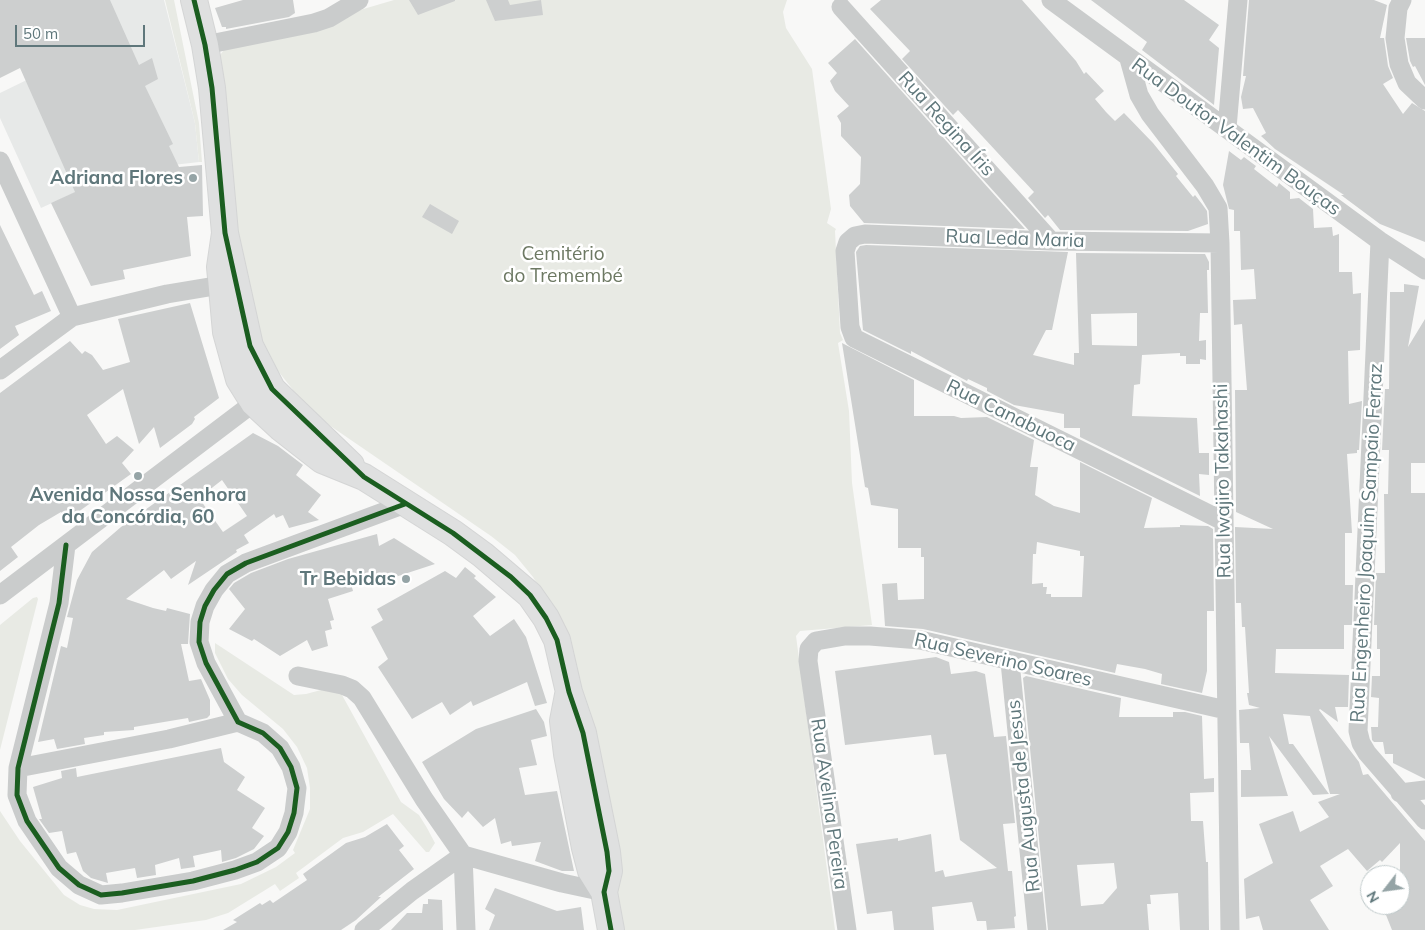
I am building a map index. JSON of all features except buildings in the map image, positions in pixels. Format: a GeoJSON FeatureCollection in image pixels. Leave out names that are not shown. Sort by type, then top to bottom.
{"type":"FeatureCollection","features":[{"type":"Feature","properties":{"kind":"main road"},"geometry":{"type":"LineString","coordinates":[[194,0],[205,45],[215,116],[225,233],[263,396],[281,428],[322,460],[364,477],[468,544],[511,576],[530,595],[546,618],[557,640],[569,692],[563,721],[567,754],[585,848],[591,870],[604,892],[611,930]]}},
{"type":"Feature","properties":{"kind":"main road"},"geometry":{"type":"LineString","coordinates":[[225,233],[220,286],[226,332],[239,379],[263,396]]}},
{"type":"Feature","properties":{"kind":"street"},"geometry":{"type":"LineString","coordinates":[[205,45],[314,23],[329,18],[359,0]]}},
{"type":"Feature","properties":{"kind":"street","name":"Rua Doutor Valentim Bouças"},"geometry":{"type":"LineString","coordinates":[[1051,0],[1128,59],[1227,128],[1380,241],[1417,260],[1425,270]]}},
{"type":"Feature","properties":{"kind":"street"},"geometry":{"type":"LineString","coordinates":[[1227,128],[1238,0]]}},
{"type":"Feature","properties":{"kind":"street"},"geometry":{"type":"LineString","coordinates":[[1402,0],[1398,8],[1396,38],[1400,64],[1407,83],[1425,100]]}},
{"type":"Feature","properties":{"kind":"street","name":"Rua Regina Íris"},"geometry":{"type":"LineString","coordinates":[[841,7],[1052,242]]}},
{"type":"Feature","properties":{"kind":"street","name":"Rua Iwajiro Takahashi"},"geometry":{"type":"LineString","coordinates":[[1128,59],[1132,77],[1142,102],[1205,186],[1218,208],[1230,930]]}},
{"type":"Feature","properties":{"kind":"street"},"geometry":{"type":"LineString","coordinates":[[0,162],[72,317]]}},
{"type":"Feature","properties":{"kind":"street","name":"Rua Leda Maria"},"geometry":{"type":"LineString","coordinates":[[847,278],[845,251],[848,242],[855,236],[865,234],[1052,242],[1220,243]]}},
{"type":"Feature","properties":{"kind":"street","name":"Rua Engenheiro Joaquim Sampaio Ferraz"},"geometry":{"type":"LineString","coordinates":[[1380,241],[1358,731],[1361,743],[1367,754],[1425,820]]}},
{"type":"Feature","properties":{"kind":"street","name":"Rua Canabuoca"},"geometry":{"type":"LineString","coordinates":[[847,278],[850,327],[854,338],[1223,521]]}},
{"type":"Feature","properties":{"kind":"street"},"geometry":{"type":"LineString","coordinates":[[0,370],[72,317],[166,294],[220,286]]}},
{"type":"Feature","properties":{"kind":"street"},"geometry":{"type":"LineString","coordinates":[[0,595],[263,396]]}},
{"type":"Feature","properties":{"kind":"street"},"geometry":{"type":"LineString","coordinates":[[238,722],[206,663],[199,642],[200,622],[205,606],[214,590],[227,574],[246,563],[405,504]]}},
{"type":"Feature","properties":{"kind":"street"},"geometry":{"type":"LineString","coordinates":[[18,768],[169,739],[238,722],[263,733],[280,748],[291,767],[297,788],[294,813],[288,832],[278,848],[270,855],[235,870],[193,881],[101,895],[79,885],[59,868],[27,821],[17,795],[18,768],[59,603],[66,545]]}},
{"type":"Feature","properties":{"kind":"street","name":"Rua Severino Soares"},"geometry":{"type":"LineString","coordinates":[[810,678],[809,649],[816,641],[845,636],[905,638],[1226,710]]}},
{"type":"Feature","properties":{"kind":"street","name":"Rua Augusta de Jesus"},"geometry":{"type":"LineString","coordinates":[[1010,662],[1037,930]]}},
{"type":"Feature","properties":{"kind":"street"},"geometry":{"type":"LineString","coordinates":[[298,676],[342,684],[352,689],[362,698],[424,799],[464,855],[466,930]]}},
{"type":"Feature","properties":{"kind":"street","name":"Rua Avelina Pereira"},"geometry":{"type":"LineString","coordinates":[[810,678],[847,930]]}},
{"type":"Feature","properties":{"kind":"street"},"geometry":{"type":"LineString","coordinates":[[1400,792],[1425,790]]}},
{"type":"Feature","properties":{"kind":"street"},"geometry":{"type":"LineString","coordinates":[[364,930],[412,890],[464,855],[562,883],[604,892]]}},
{"type":"Feature","properties":{"kind":"shaded area"},"geometry":{"type":"Polygon","coordinates":[[[53,0],[164,0],[195,123],[199,162],[122,171],[41,208],[0,118],[0,93],[39,74],[53,0]]]}},
{"type":"Feature","properties":{"kind":"green space"},"geometry":{"type":"Polygon","coordinates":[[[165,0],[174,0],[199,123],[202,162],[199,162],[195,123],[165,0]]]}},
{"type":"Feature","properties":{"kind":"green space","name":"Cemitério do Tremembé"},"geometry":{"type":"Polygon","coordinates":[[[394,0],[787,0],[783,12],[786,28],[812,69],[831,209],[827,223],[836,229],[840,333],[843,340],[838,343],[849,411],[852,483],[872,625],[800,631],[796,636],[835,930],[623,930],[617,889],[541,590],[533,577],[515,555],[491,536],[329,425],[301,400],[267,357],[239,261],[220,55],[224,50],[394,0]]]}},
{"type":"Feature","properties":{"kind":"green space"},"geometry":{"type":"Polygon","coordinates":[[[37,597],[0,750],[0,625],[33,598],[37,597]]]}},
{"type":"Feature","properties":{"kind":"green space"},"geometry":{"type":"Polygon","coordinates":[[[215,643],[294,695],[332,690],[342,695],[401,802],[419,815],[427,828],[435,843],[429,852],[426,852],[393,814],[363,832],[343,838],[296,873],[299,878],[280,891],[275,884],[228,913],[206,920],[135,930],[0,930],[0,811],[20,841],[64,895],[80,905],[94,909],[117,910],[241,884],[276,867],[295,853],[293,850],[310,809],[310,788],[307,768],[297,747],[283,729],[242,695],[228,679],[215,653],[215,643]]]}},
{"type":"Feature","properties":{"kind":"cycle path"},"geometry":{"type":"LineString","coordinates":[[194,0],[205,45],[212,88],[225,233],[250,346],[272,389],[364,477],[453,533],[511,577],[530,595],[546,618],[557,640],[569,692],[583,733],[607,852],[609,871],[604,892],[611,930]]}},
{"type":"Feature","properties":{"kind":"cycle path"},"geometry":{"type":"LineString","coordinates":[[66,545],[59,603],[18,768],[17,795],[27,821],[59,868],[79,885],[101,895],[122,893],[193,881],[257,862],[278,848],[288,832],[294,813],[297,788],[291,767],[280,748],[263,733],[238,722],[206,663],[199,642],[200,622],[205,606],[214,590],[227,574],[246,563],[405,504]]}},
{"type":"Feature","properties":{"kind":"place","name":"Adriana Flores"},"geometry":{"type":"Point","coordinates":[193,178]}},
{"type":"Feature","properties":{"kind":"place","name":"Avenida Nossa Senhora da Concórdia, 60"},"geometry":{"type":"Point","coordinates":[138,476]}},
{"type":"Feature","properties":{"kind":"place","name":"Tr Bebidas"},"geometry":{"type":"Point","coordinates":[406,579]}}]}
